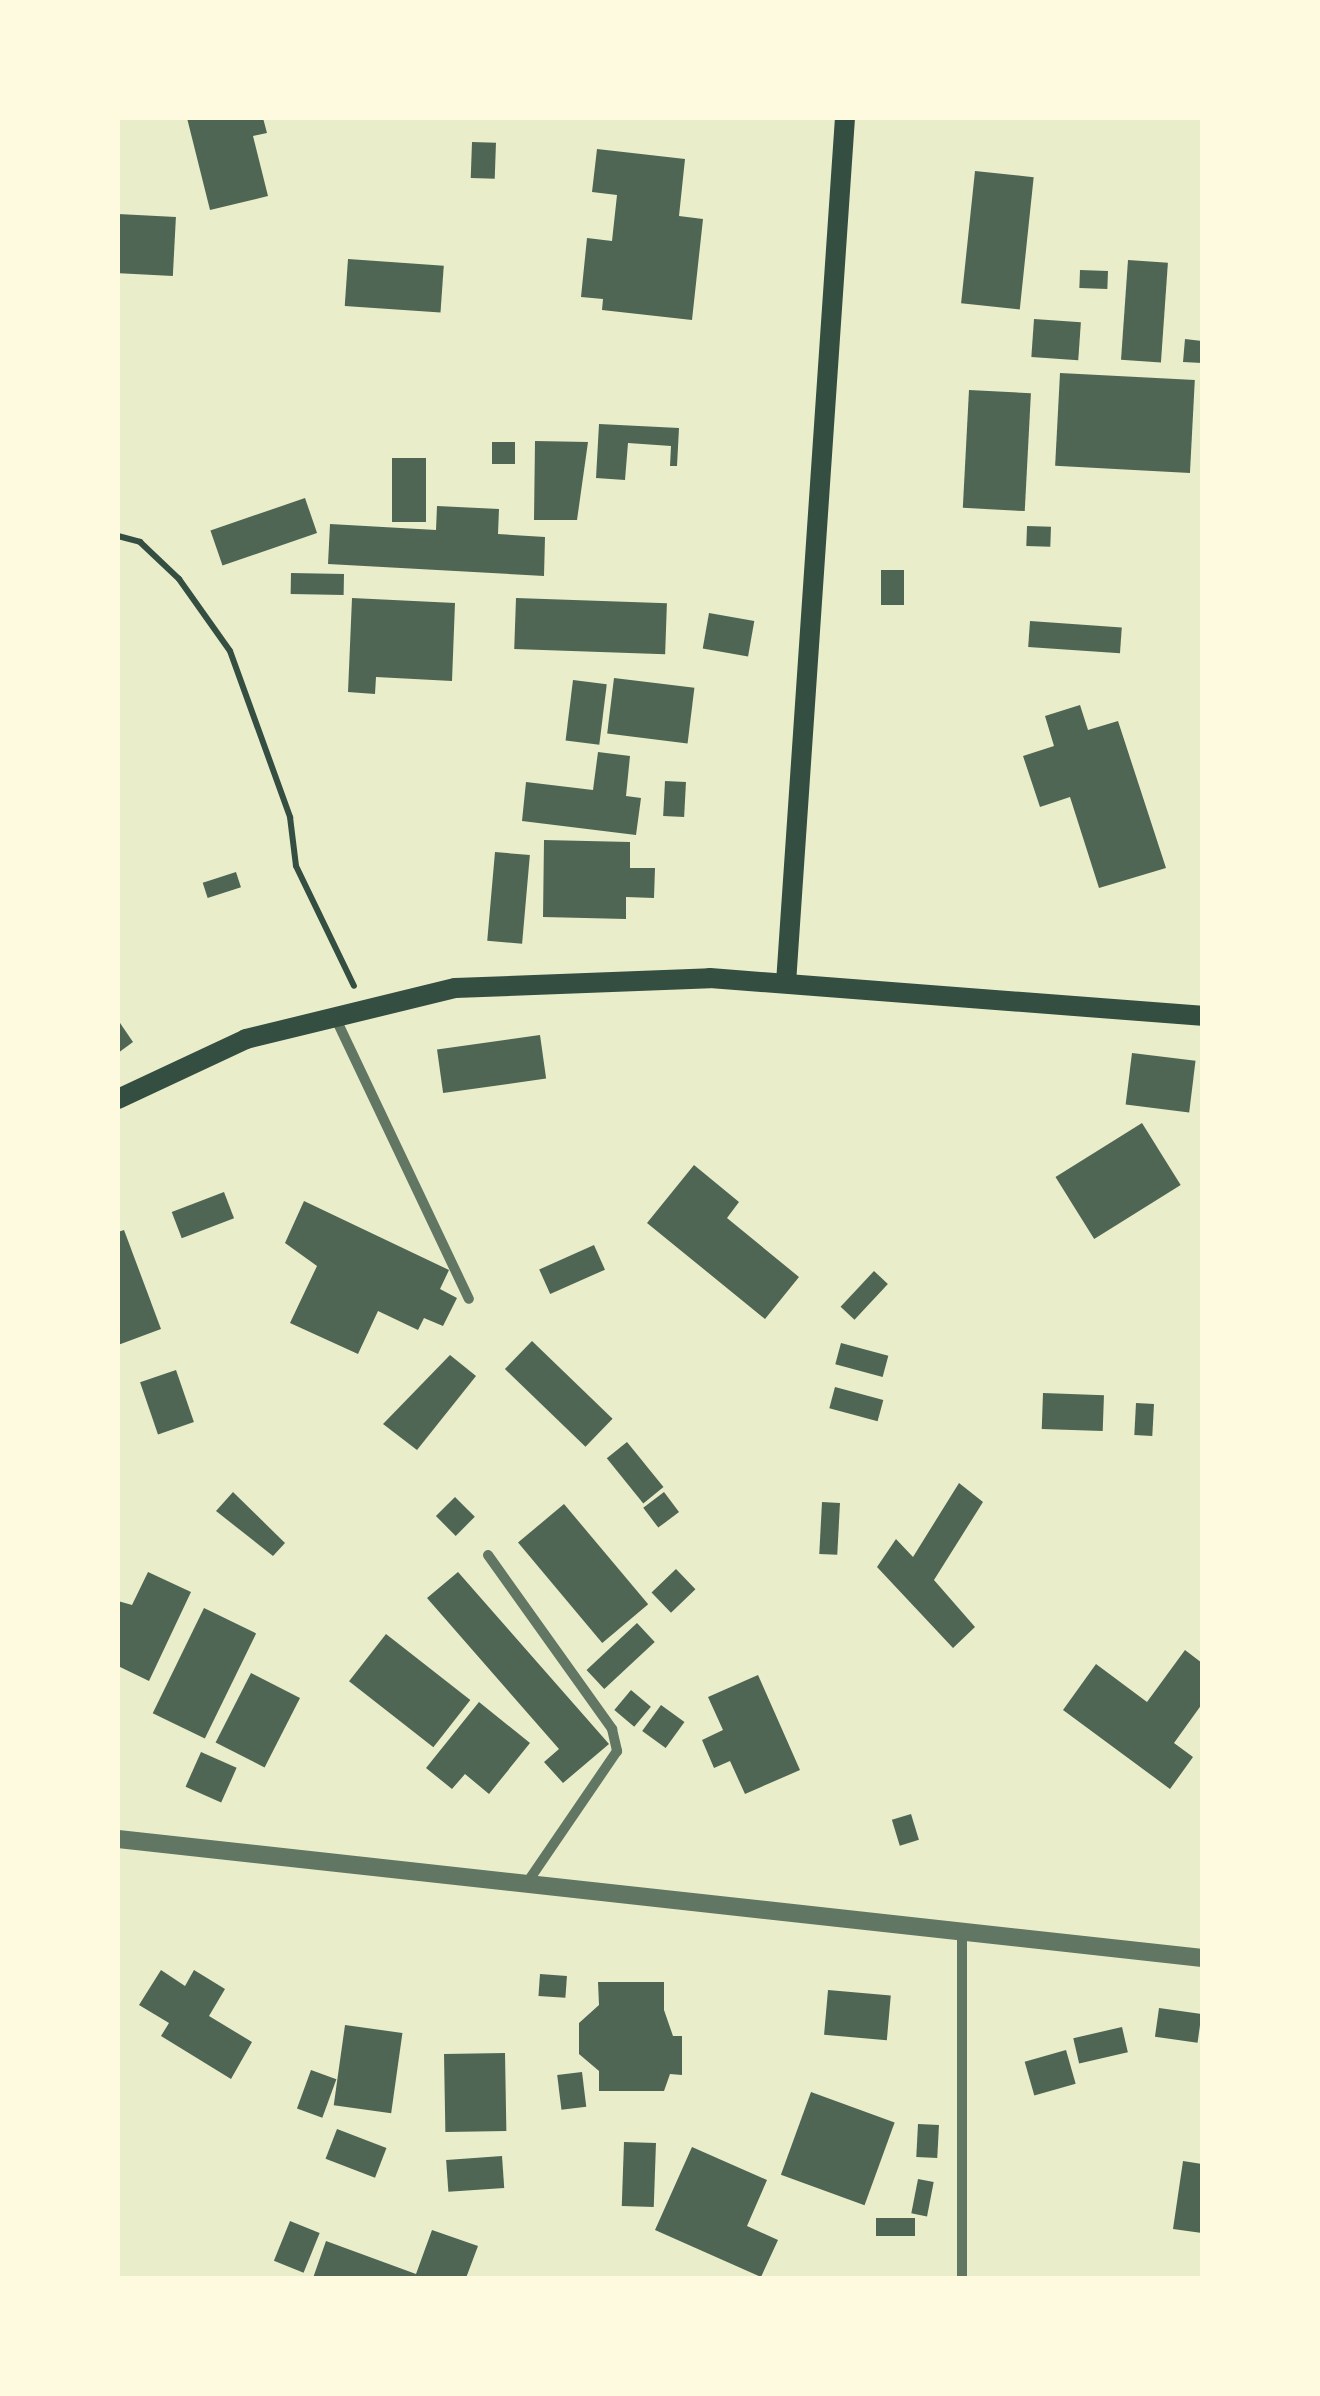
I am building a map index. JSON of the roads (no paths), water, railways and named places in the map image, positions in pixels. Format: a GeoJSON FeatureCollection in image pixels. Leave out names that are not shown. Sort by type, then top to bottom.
{"type":"FeatureCollection","features":[{"type":"Feature","properties":{"kind":"main road"},"geometry":{"type":"LineString","coordinates":[[786,982],[845,118]]}},
{"type":"Feature","properties":{"kind":"main road"},"geometry":{"type":"LineString","coordinates":[[118,1098],[332,1012],[545,982],[786,982],[1202,1016]]}},
{"type":"Feature","properties":{"kind":"street"},"geometry":{"type":"LineString","coordinates":[[332,1012],[469,1298]]}},
{"type":"Feature","properties":{"kind":"street"},"geometry":{"type":"LineString","coordinates":[[488,1555],[612,1728],[617,1751],[527,1883]]}},
{"type":"Feature","properties":{"kind":"street"},"geometry":{"type":"LineString","coordinates":[[118,1839],[962,1927],[1202,1958]]}},
{"type":"Feature","properties":{"kind":"street"},"geometry":{"type":"LineString","coordinates":[[962,1927],[962,2278]]}}]}
